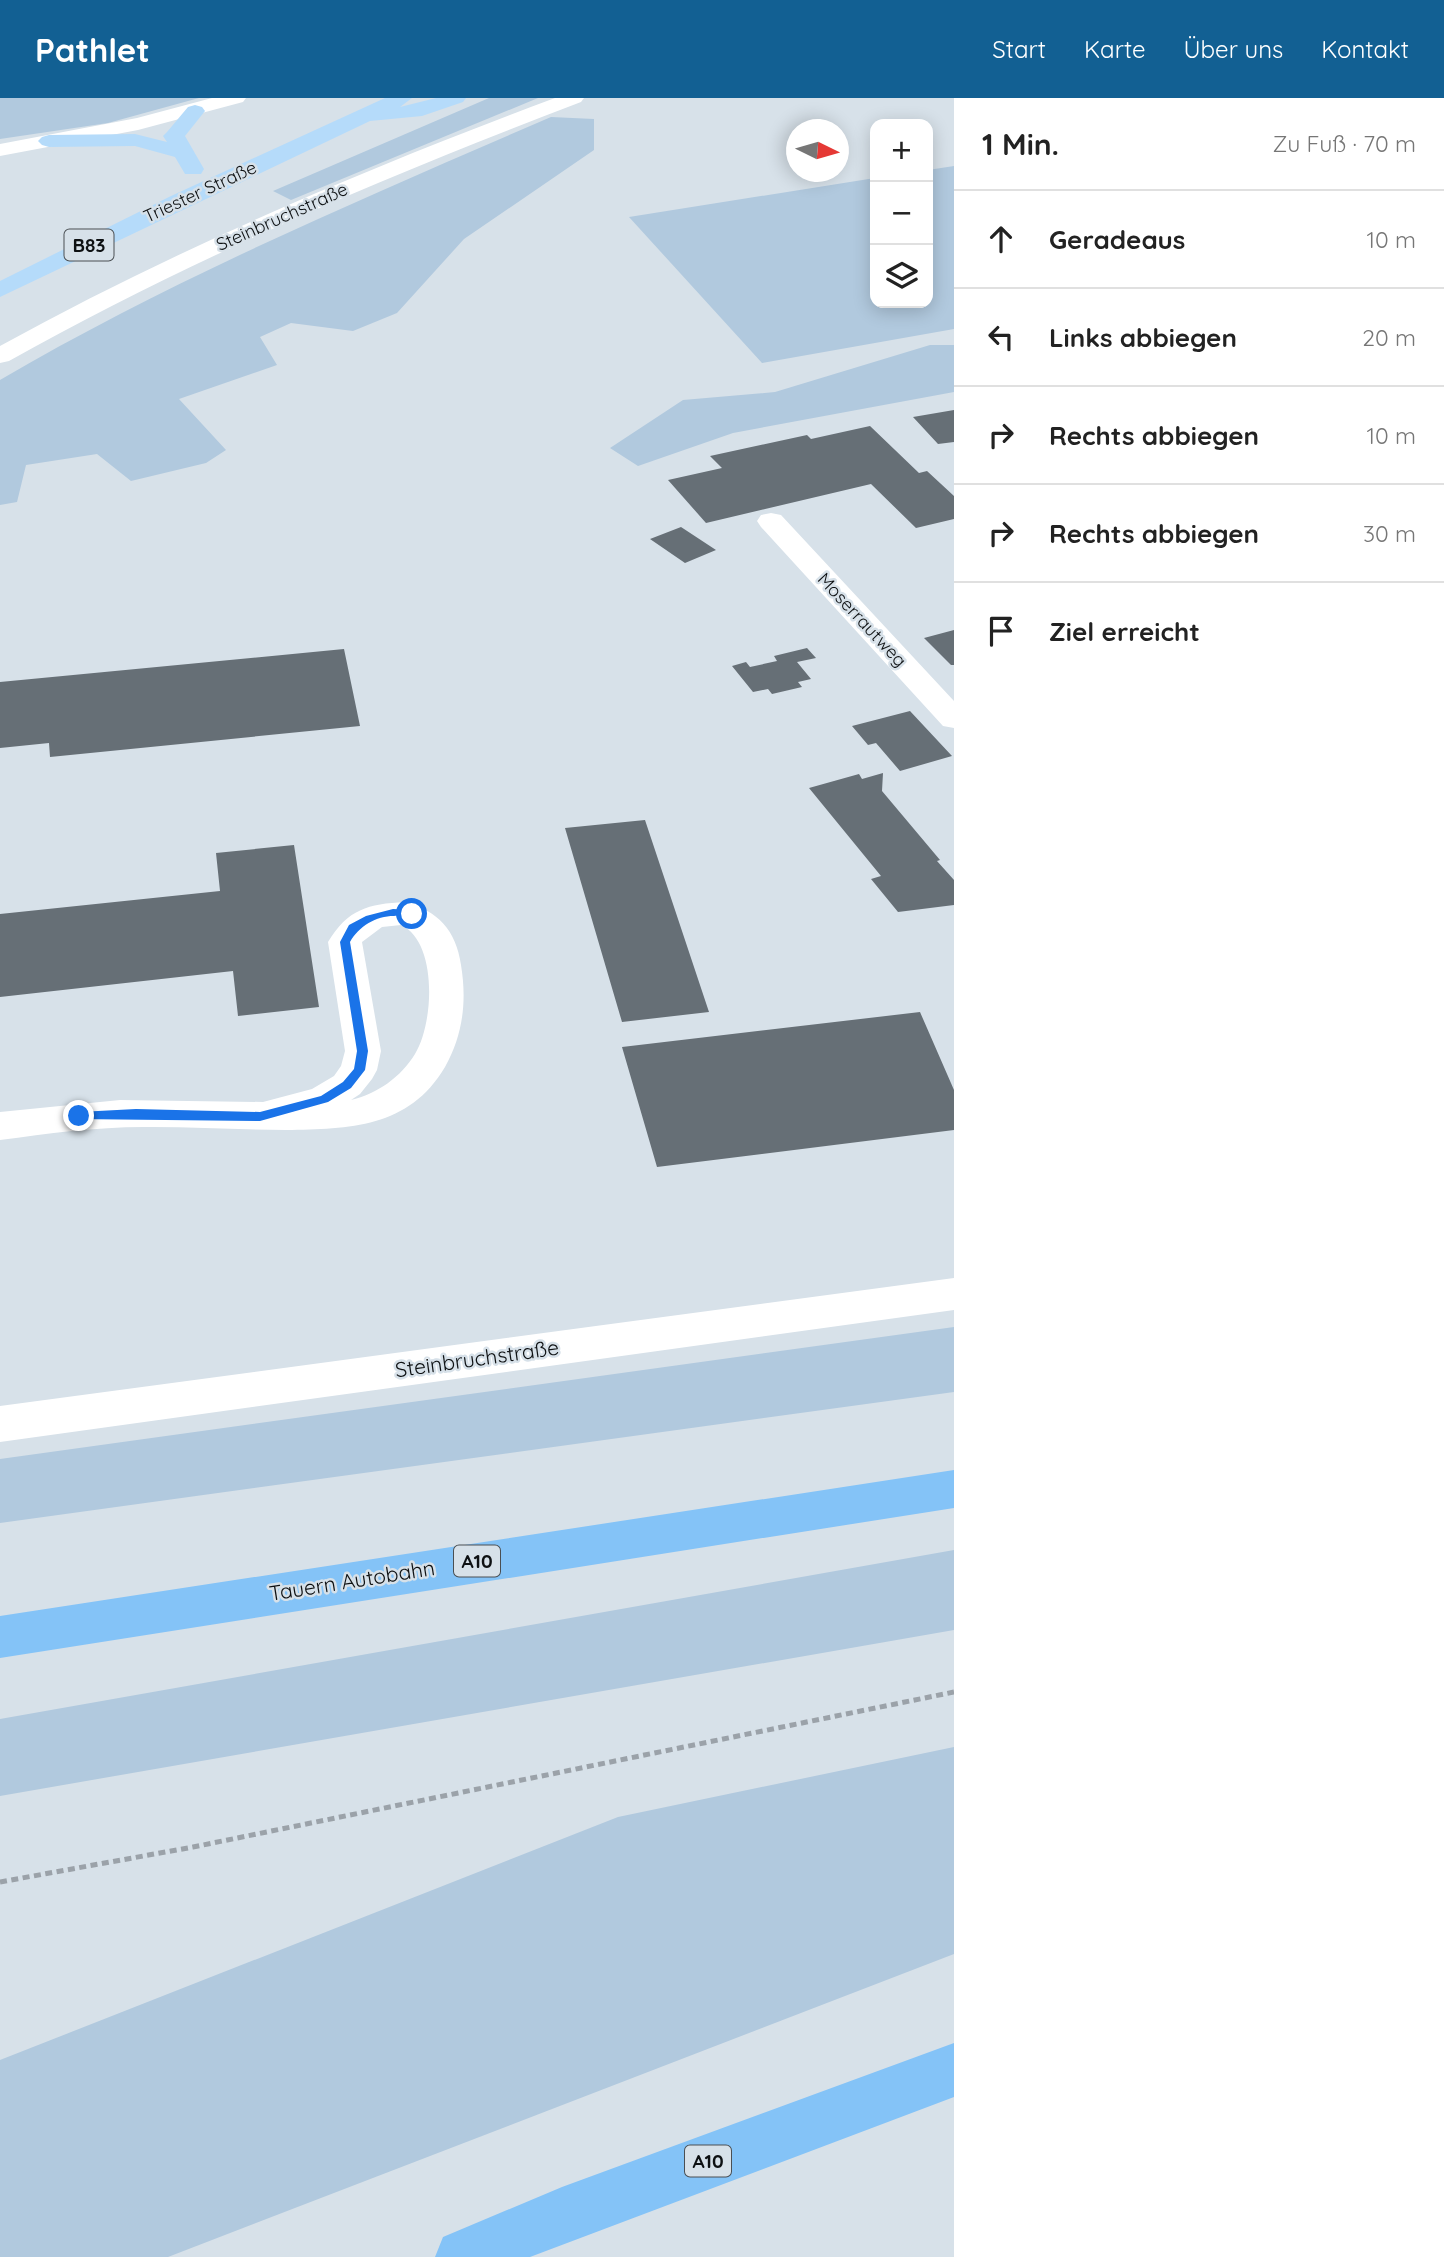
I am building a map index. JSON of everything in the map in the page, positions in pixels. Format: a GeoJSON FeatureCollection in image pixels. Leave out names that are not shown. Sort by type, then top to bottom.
{"type":"FeatureCollection","features":[{"type":"Feature","properties":{"kind":"highway","name":"Tauern Autobahn"},"geometry":{"type":"LineString","coordinates":[[0,1637],[954,1489]]}},
{"type":"Feature","properties":{"kind":"highway","name":"A10"},"geometry":{"type":"LineString","coordinates":[[463,2257],[562,2215],[954,2070]]}},
{"type":"Feature","properties":{"kind":"main road","name":"Triester Straße"},"geometry":{"type":"LineString","coordinates":[[0,290],[179,201],[401,98]]}},
{"type":"Feature","properties":{"kind":"main road"},"geometry":{"type":"LineString","coordinates":[[360,117],[422,110],[456,98]]}},
{"type":"Feature","properties":{"kind":"main road"},"geometry":{"type":"LineString","coordinates":[[179,201],[193,168],[181,152],[174,136],[195,111]]}},
{"type":"Feature","properties":{"kind":"main road"},"geometry":{"type":"LineString","coordinates":[[49,141],[111,138],[135,140],[181,152]]}},
{"type":"Feature","properties":{"kind":"street"},"geometry":{"type":"LineString","coordinates":[[0,150],[195,111],[236,98]]}},
{"type":"Feature","properties":{"kind":"street","name":"Steinbruchstraße"},"geometry":{"type":"LineString","coordinates":[[0,356],[52,326],[186,259],[473,135],[573,98]]}},
{"type":"Feature","properties":{"kind":"street","name":"Moserrautweg"},"geometry":{"type":"LineString","coordinates":[[771,521],[954,719]]}},
{"type":"Feature","properties":{"kind":"street"},"geometry":{"type":"LineString","coordinates":[[0,1126],[79,1116],[136,1113],[260,1116],[340,1116],[381,1105],[409,1087],[438,1046],[445,1013],[443,962],[438,938],[427,923],[412,914],[393,912],[370,918],[353,928],[345,942],[363,1051],[359,1070],[347,1085],[324,1099],[260,1116]]}},
{"type":"Feature","properties":{"kind":"street","name":"Steinbruchstraße"},"geometry":{"type":"LineString","coordinates":[[0,1424],[954,1294]]}},
{"type":"Feature","properties":{"kind":"path"},"geometry":{"type":"LineString","coordinates":[[0,1882],[220,1841],[954,1692]]}},
{"type":"Feature","properties":{"kind":"shaded area"},"geometry":{"type":"Polygon","coordinates":[[[0,98],[199,98],[108,123],[0,139],[0,98]]]}},
{"type":"Feature","properties":{"kind":"shaded area"},"geometry":{"type":"Polygon","coordinates":[[[489,98],[538,98],[291,200],[273,191],[489,98]]]}},
{"type":"Feature","properties":{"kind":"shaded area"},"geometry":{"type":"Polygon","coordinates":[[[551,117],[594,119],[594,150],[464,239],[397,313],[353,331],[291,323],[260,337],[277,365],[179,399],[226,450],[206,463],[131,481],[97,454],[26,465],[17,502],[0,505],[0,380],[134,307],[271,240],[551,117]]]}},
{"type":"Feature","properties":{"kind":"shaded area"},"geometry":{"type":"Polygon","coordinates":[[[954,166],[954,329],[762,363],[629,217],[870,179],[870,308],[933,308],[933,169],[954,166]]]}},
{"type":"Feature","properties":{"kind":"shaded area"},"geometry":{"type":"Polygon","coordinates":[[[930,345],[954,345],[954,392],[733,433],[638,466],[610,448],[683,400],[775,392],[930,345]]]}},
{"type":"Feature","properties":{"kind":"shaded area"},"geometry":{"type":"Polygon","coordinates":[[[954,1327],[954,1392],[0,1523],[0,1459],[954,1327]]]}},
{"type":"Feature","properties":{"kind":"shaded area"},"geometry":{"type":"Polygon","coordinates":[[[954,1550],[954,1630],[0,1796],[0,1719],[954,1550]]]}},
{"type":"Feature","properties":{"kind":"shaded area"},"geometry":{"type":"Polygon","coordinates":[[[954,1747],[954,1954],[168,2257],[0,2257],[0,2060],[618,1817],[954,1747]]]}},
{"type":"Feature","properties":{"kind":"building"},"geometry":{"type":"Polygon","coordinates":[[[954,410],[954,442],[938,444],[913,417],[954,410]]]}},
{"type":"Feature","properties":{"kind":"building"},"geometry":{"type":"Polygon","coordinates":[[[870,426],[919,473],[927,471],[954,496],[954,519],[916,528],[871,484],[706,523],[668,480],[722,468],[710,456],[807,435],[811,439],[870,426]]]}},
{"type":"Feature","properties":{"kind":"building"},"geometry":{"type":"Polygon","coordinates":[[[681,527],[716,550],[685,563],[650,539],[681,527]]]}},
{"type":"Feature","properties":{"kind":"building"},"geometry":{"type":"Polygon","coordinates":[[[954,630],[954,665],[951,665],[924,638],[954,630]]]}},
{"type":"Feature","properties":{"kind":"building"},"geometry":{"type":"Polygon","coordinates":[[[807,648],[816,658],[797,662],[811,679],[798,682],[802,687],[772,694],[768,689],[753,692],[732,666],[746,662],[750,667],[777,661],[774,656],[807,648]]]}},
{"type":"Feature","properties":{"kind":"building"},"geometry":{"type":"Polygon","coordinates":[[[344,649],[360,726],[50,757],[49,743],[0,748],[0,682],[344,649]]]}},
{"type":"Feature","properties":{"kind":"building"},"geometry":{"type":"Polygon","coordinates":[[[910,711],[952,756],[900,771],[876,743],[868,745],[852,726],[910,711]]]}},
{"type":"Feature","properties":{"kind":"building"},"geometry":{"type":"Polygon","coordinates":[[[883,773],[882,791],[954,880],[954,905],[898,912],[871,879],[881,876],[809,788],[859,774],[862,779],[883,773]]]}},
{"type":"Feature","properties":{"kind":"building"},"geometry":{"type":"Polygon","coordinates":[[[645,820],[709,1012],[622,1022],[565,828],[645,820]]]}},
{"type":"Feature","properties":{"kind":"building"},"geometry":{"type":"Polygon","coordinates":[[[294,845],[319,1007],[238,1016],[233,971],[0,997],[0,914],[220,891],[216,853],[294,845]]]}},
{"type":"Feature","properties":{"kind":"building"},"geometry":{"type":"Polygon","coordinates":[[[920,1012],[954,1090],[954,1130],[657,1167],[622,1047],[920,1012]]]}},
{"type":"Feature","properties":{"kind":"route"},"geometry":{"type":"LineString","coordinates":[[79,1116],[136,1113],[260,1116],[324,1099],[347,1085],[359,1070],[363,1051],[345,942],[353,928],[370,918],[393,912],[412,914]]}}]}
